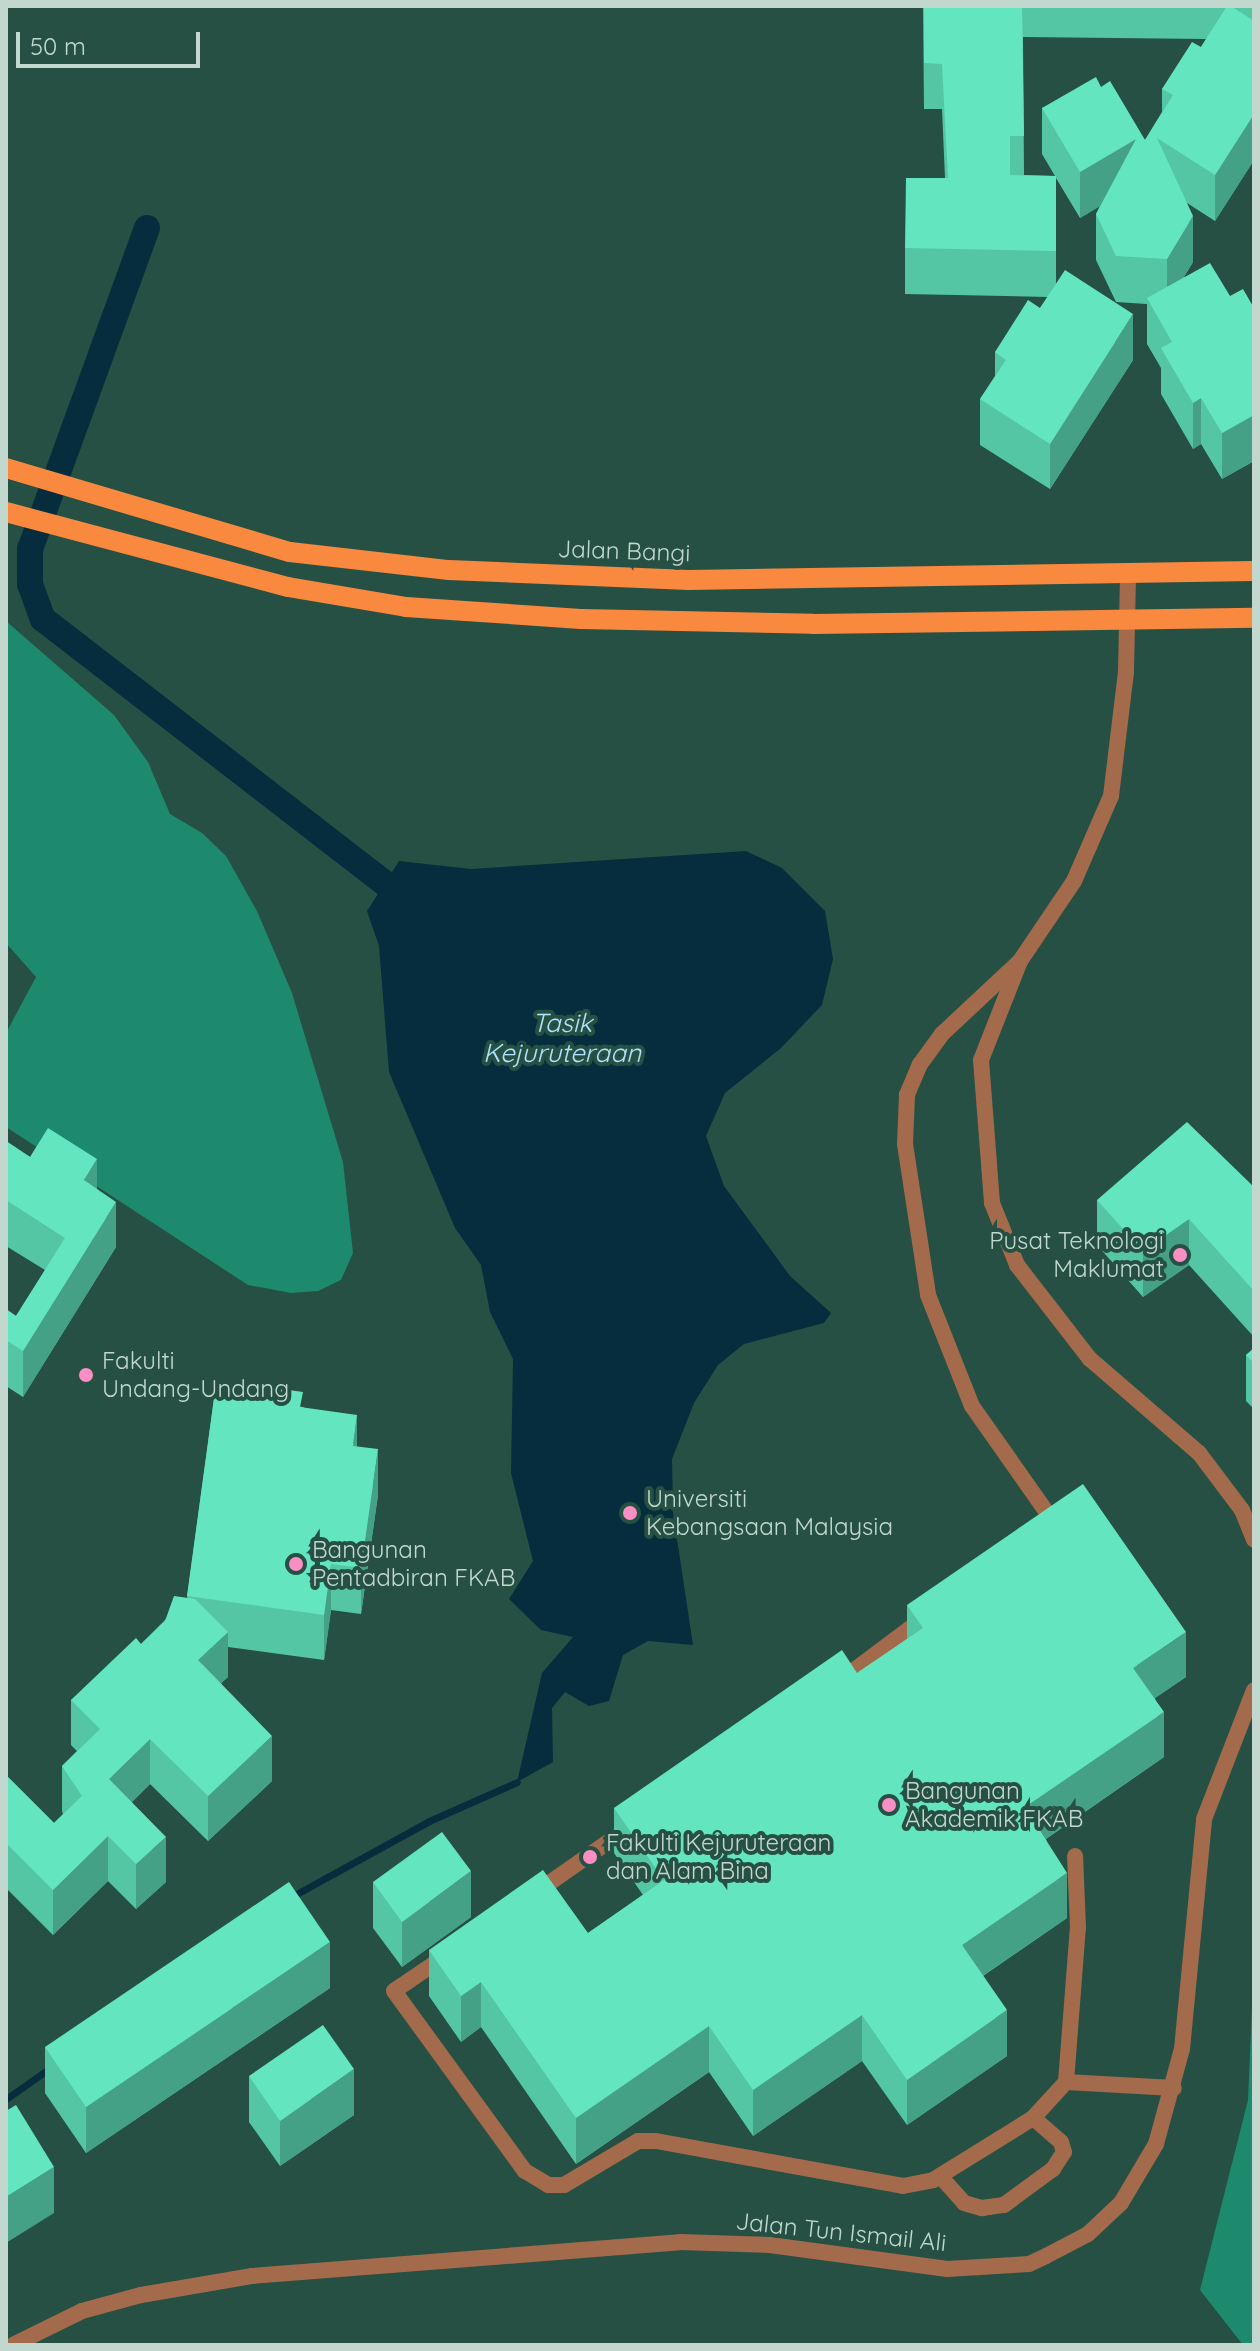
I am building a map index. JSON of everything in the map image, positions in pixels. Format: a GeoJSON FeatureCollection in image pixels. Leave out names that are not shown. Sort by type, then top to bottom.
{"type":"FeatureCollection","features":[{"type":"Feature","properties":{"kind":"main road","name":"Jalan Bangi"},"geometry":{"type":"LineString","coordinates":[[6,468],[77,492],[290,552],[449,570],[689,580],[1128,576],[1254,571]]}},
{"type":"Feature","properties":{"kind":"main road"},"geometry":{"type":"LineString","coordinates":[[7,513],[288,587],[406,607],[581,619],[813,624],[1254,618]]}},
{"type":"Feature","properties":{"kind":"street"},"geometry":{"type":"LineString","coordinates":[[1128,576],[1122,716],[1111,796],[1074,881],[1020,961],[981,1060],[997,1215],[1017,1265],[1090,1359],[1199,1453],[1242,1510],[1254,1540]]}},
{"type":"Feature","properties":{"kind":"street"},"geometry":{"type":"LineString","coordinates":[[1020,961],[942,1034],[920,1064],[907,1095],[905,1144],[928,1295],[972,1406],[1050,1517],[1034,1537]]}},
{"type":"Feature","properties":{"kind":"street"},"geometry":{"type":"LineString","coordinates":[[826,1691],[935,1610]]}},
{"type":"Feature","properties":{"kind":"street","name":"Jalan Tun Ismail Ali"},"geometry":{"type":"LineString","coordinates":[[13,2345],[82,2311],[141,2295],[252,2276],[680,2242],[770,2245],[947,2269],[1029,2264],[1088,2234],[1121,2203],[1156,2144],[1174,2088],[1204,1819],[1254,1690]]}},
{"type":"Feature","properties":{"kind":"street"},"geometry":{"type":"LineString","coordinates":[[520,1903],[646,1816]]}},
{"type":"Feature","properties":{"kind":"street"},"geometry":{"type":"LineString","coordinates":[[457,1947],[394,1991],[535,2180],[564,2185],[638,2141],[656,2141],[903,2186],[940,2176],[1033,2118],[1066,2082],[1078,1927],[1075,1856]]}},
{"type":"Feature","properties":{"kind":"street"},"geometry":{"type":"LineString","coordinates":[[1066,2082],[1174,2088]]}},
{"type":"Feature","properties":{"kind":"street"},"geometry":{"type":"LineString","coordinates":[[940,2176],[964,2203],[982,2208],[1004,2205],[1053,2169],[1064,2152],[1061,2142],[1033,2118]]}},
{"type":"Feature","properties":{"kind":"green space"},"geometry":{"type":"Polygon","coordinates":[[[6,621],[114,715],[148,762],[170,814],[202,833],[226,856],[257,911],[292,993],[343,1162],[353,1253],[341,1280],[318,1291],[291,1293],[248,1285],[6,1127],[6,1033],[36,977],[6,943],[6,621]]]}},
{"type":"Feature","properties":{"kind":"green space"},"geometry":{"type":"Polygon","coordinates":[[[1254,1958],[1254,2345],[1243,2345],[1200,2290],[1248,2100],[1254,1958]]]}},
{"type":"Feature","properties":{"kind":"water","name":"Tasik Kejuruteraan"},"geometry":{"type":"Polygon","coordinates":[[[746,851],[782,868],[825,911],[833,959],[822,1005],[781,1048],[725,1093],[706,1136],[724,1186],[790,1276],[831,1313],[824,1323],[744,1344],[718,1365],[694,1403],[672,1459],[673,1512],[693,1645],[648,1641],[623,1655],[609,1701],[589,1706],[565,1692],[552,1708],[553,1762],[517,1782],[542,1673],[573,1637],[541,1630],[509,1599],[533,1561],[511,1473],[513,1359],[490,1312],[481,1265],[455,1228],[389,1072],[379,946],[367,911],[399,861],[471,869],[746,851]]]}},
{"type":"Feature","properties":{"kind":"building"},"geometry":{"type":"Polygon","coordinates":[[[924,6],[1022,6],[1024,136],[1010,136],[1010,175],[1056,176],[1056,251],[905,248],[906,178],[948,178],[942,64],[924,63],[924,6]]]}},
{"type":"Feature","properties":{"kind":"building"},"geometry":{"type":"Polygon","coordinates":[[[1227,6],[1254,21],[1254,114],[1215,175],[1157,138],[1193,216],[1167,259],[1116,256],[1096,214],[1136,139],[1080,172],[1042,108],[1096,77],[1101,87],[1110,81],[1145,140],[1173,95],[1162,89],[1192,42],[1201,47],[1227,6]]]}},
{"type":"Feature","properties":{"kind":"building"},"geometry":{"type":"Polygon","coordinates":[[[1210,263],[1230,296],[1243,289],[1254,308],[1254,415],[1222,433],[1201,398],[1193,403],[1161,348],[1172,342],[1147,298],[1210,263]]]}},
{"type":"Feature","properties":{"kind":"building"},"geometry":{"type":"Polygon","coordinates":[[[1065,270],[1133,314],[1050,444],[980,399],[1006,360],[995,352],[1028,300],[1040,308],[1065,270]]]}},
{"type":"Feature","properties":{"kind":"building"},"geometry":{"type":"Polygon","coordinates":[[[1187,1122],[1254,1187],[1254,1291],[1189,1219],[1143,1251],[1097,1200],[1187,1122]]]}},
{"type":"Feature","properties":{"kind":"building"},"geometry":{"type":"Polygon","coordinates":[[[48,1128],[97,1159],[84,1180],[116,1202],[23,1351],[6,1340],[6,1309],[16,1316],[65,1238],[6,1200],[6,1141],[30,1157],[48,1128]]]}},
{"type":"Feature","properties":{"kind":"building"},"geometry":{"type":"Polygon","coordinates":[[[1254,1348],[1254,1363],[1246,1355],[1254,1348]]]}},
{"type":"Feature","properties":{"kind":"building","name":"Bangunan Pentadbiran FKAB"},"geometry":{"type":"Polygon","coordinates":[[[261,1386],[303,1392],[300,1407],[357,1415],[353,1446],[378,1449],[361,1568],[331,1564],[324,1615],[187,1596],[215,1391],[259,1399],[261,1386]]]}},
{"type":"Feature","properties":{"kind":"building","name":"Bangunan Akademik FKAB"},"geometry":{"type":"Polygon","coordinates":[[[1083,1484],[1186,1632],[1133,1668],[1164,1712],[1025,1807],[1067,1873],[962,1945],[1007,2010],[907,2080],[862,2015],[753,2090],[709,2026],[576,2118],[481,1982],[461,1996],[429,1950],[543,1870],[588,1933],[664,1880],[614,1808],[842,1650],[857,1673],[923,1628],[907,1605],[1083,1484]]]}},
{"type":"Feature","properties":{"kind":"building"},"geometry":{"type":"Polygon","coordinates":[[[174,1596],[195,1599],[228,1632],[198,1660],[272,1736],[208,1796],[150,1739],[109,1779],[166,1837],[136,1864],[108,1836],[53,1890],[6,1843],[6,1775],[54,1823],[82,1796],[62,1766],[100,1729],[71,1700],[136,1638],[141,1644],[165,1621],[174,1596]]]}},
{"type":"Feature","properties":{"kind":"building"},"geometry":{"type":"Polygon","coordinates":[[[442,1832],[471,1871],[402,1922],[373,1882],[442,1832]]]}},
{"type":"Feature","properties":{"kind":"building"},"geometry":{"type":"Polygon","coordinates":[[[289,1882],[330,1942],[86,2107],[45,2047],[289,1882]]]}},
{"type":"Feature","properties":{"kind":"building"},"geometry":{"type":"Polygon","coordinates":[[[323,2025],[354,2069],[280,2121],[249,2076],[323,2025]]]}},
{"type":"Feature","properties":{"kind":"building"},"geometry":{"type":"Polygon","coordinates":[[[16,2105],[54,2167],[6,2197],[6,2111],[16,2105]]]}},
{"type":"Feature","properties":{"kind":"waterway"},"geometry":{"type":"LineString","coordinates":[[147,228],[30,549],[30,584],[43,619],[385,883]]}},
{"type":"Feature","properties":{"kind":"waterway"},"geometry":{"type":"LineString","coordinates":[[291,1897],[429,1821],[517,1782]]}},
{"type":"Feature","properties":{"kind":"waterway"},"geometry":{"type":"LineString","coordinates":[[6,2099],[53,2066]]}},
{"type":"Feature","properties":{"kind":"place","name":"Pusat Teknologi Maklumat"},"geometry":{"type":"Point","coordinates":[1180,1255]}},
{"type":"Feature","properties":{"kind":"place","name":"Fakulti Undang-Undang"},"geometry":{"type":"Point","coordinates":[86,1375]}},
{"type":"Feature","properties":{"kind":"place","name":"Universiti Kebangsaan Malaysia"},"geometry":{"type":"Point","coordinates":[630,1513]}},
{"type":"Feature","properties":{"kind":"place","name":"Bangunan Pentadbiran FKAB"},"geometry":{"type":"Point","coordinates":[296,1564]}},
{"type":"Feature","properties":{"kind":"place","name":"Bangunan Akademik FKAB"},"geometry":{"type":"Point","coordinates":[889,1805]}},
{"type":"Feature","properties":{"kind":"place","name":"Fakulti Kejuruteraan dan Alam Bina"},"geometry":{"type":"Point","coordinates":[590,1857]}}]}
